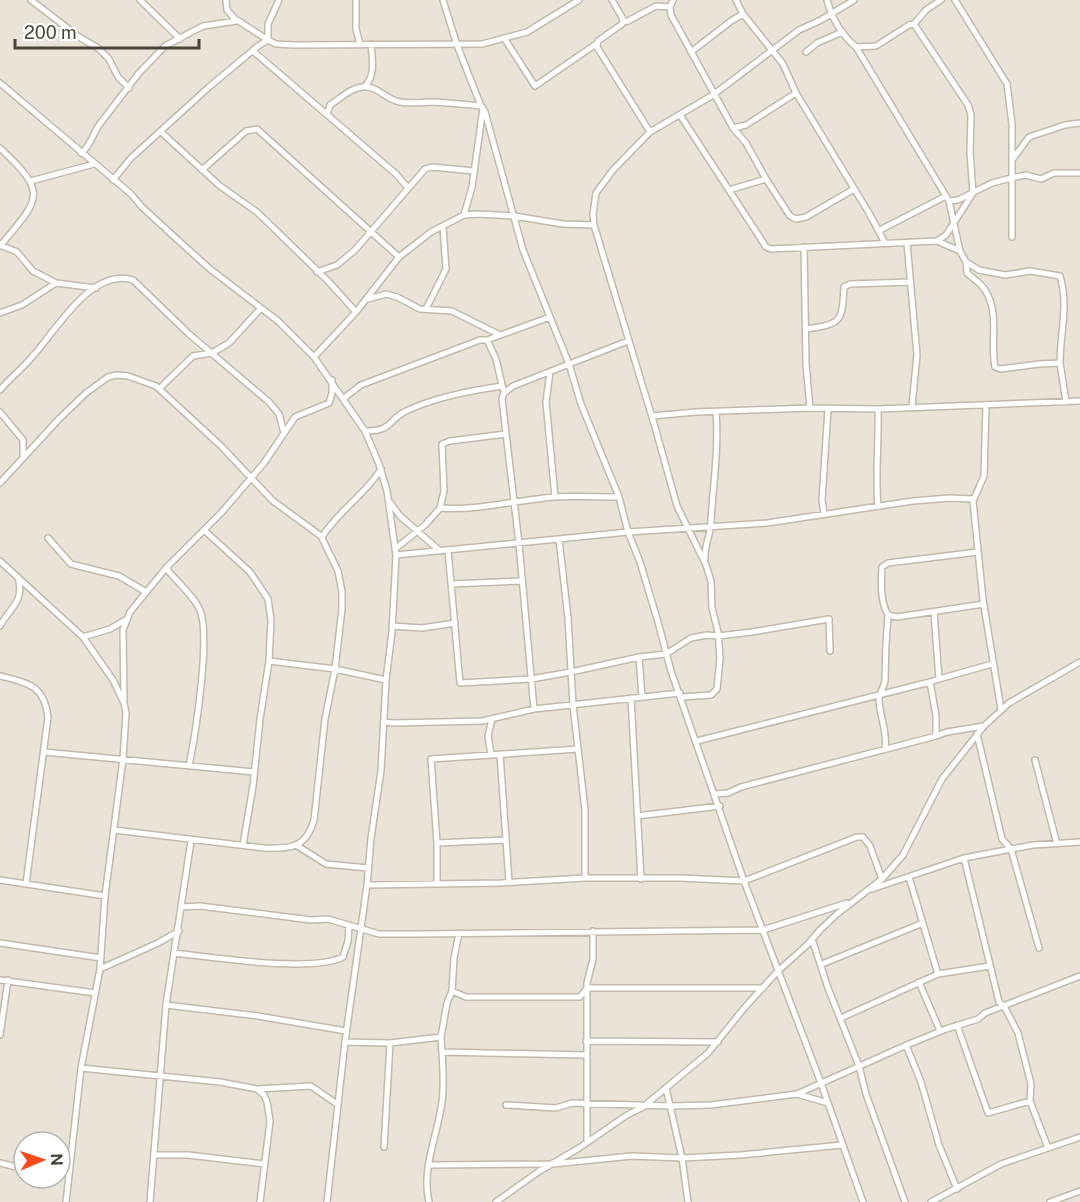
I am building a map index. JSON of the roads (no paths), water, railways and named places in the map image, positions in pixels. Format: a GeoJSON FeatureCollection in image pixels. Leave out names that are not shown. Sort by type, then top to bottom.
{"type":"FeatureCollection","features":[{"type":"Feature","properties":{"kind":"street"},"geometry":{"type":"LineString","coordinates":[[31,0],[79,37],[98,48],[109,59],[118,77],[129,88]]}},
{"type":"Feature","properties":{"kind":"street"},"geometry":{"type":"LineString","coordinates":[[140,0],[146,2],[180,39]]}},
{"type":"Feature","properties":{"kind":"street"},"geometry":{"type":"LineString","coordinates":[[226,0],[227,10],[239,21],[268,40],[284,45],[482,44],[527,32],[579,0]]}},
{"type":"Feature","properties":{"kind":"street"},"geometry":{"type":"LineString","coordinates":[[268,40],[268,24],[279,0]]}},
{"type":"Feature","properties":{"kind":"street"},"geometry":{"type":"LineString","coordinates":[[356,0],[357,33],[360,44]]}},
{"type":"Feature","properties":{"kind":"street"},"geometry":{"type":"LineString","coordinates":[[443,0],[457,45],[485,112],[523,250],[619,497],[666,654],[744,881],[821,1083],[863,1202]]}},
{"type":"Feature","properties":{"kind":"street"},"geometry":{"type":"LineString","coordinates":[[612,0],[623,22]]}},
{"type":"Feature","properties":{"kind":"street"},"geometry":{"type":"LineString","coordinates":[[673,0],[670,7],[671,15],[713,95],[733,128],[746,143],[790,216],[796,219],[806,217],[854,189]]}},
{"type":"Feature","properties":{"kind":"street"},"geometry":{"type":"LineString","coordinates":[[736,0],[743,14],[783,64],[796,93],[880,230],[885,243]]}},
{"type":"Feature","properties":{"kind":"street"},"geometry":{"type":"LineString","coordinates":[[827,0],[831,14],[842,32],[856,47],[946,199],[960,251],[966,262],[967,273],[985,290],[991,309],[995,329],[995,367],[1000,369],[1039,363],[1060,363]]}},
{"type":"Feature","properties":{"kind":"street"},"geometry":{"type":"LineString","coordinates":[[384,722],[482,721],[534,709],[642,697],[711,695],[715,692],[720,658],[712,608],[711,581],[706,565],[677,506],[628,341],[594,225],[596,193],[613,170],[650,132],[713,95],[799,30],[854,0]]}},
{"type":"Feature","properties":{"kind":"street"},"geometry":{"type":"LineString","coordinates":[[856,47],[876,46],[914,24],[926,10],[941,0]]}},
{"type":"Feature","properties":{"kind":"street"},"geometry":{"type":"LineString","coordinates":[[955,0],[1010,90],[1012,237]]}},
{"type":"Feature","properties":{"kind":"street"},"geometry":{"type":"LineString","coordinates":[[504,38],[535,86],[621,26],[623,22],[656,6],[670,7]]}},
{"type":"Feature","properties":{"kind":"street"},"geometry":{"type":"LineString","coordinates":[[691,52],[743,14]]}},
{"type":"Feature","properties":{"kind":"street"},"geometry":{"type":"LineString","coordinates":[[81,153],[87,149],[93,134],[129,88],[165,46],[203,26],[239,21]]}},
{"type":"Feature","properties":{"kind":"street"},"geometry":{"type":"LineString","coordinates":[[914,24],[970,110],[973,193],[946,235],[937,241]]}},
{"type":"Feature","properties":{"kind":"street"},"geometry":{"type":"LineString","coordinates":[[806,52],[817,43],[842,32]]}},
{"type":"Feature","properties":{"kind":"street"},"geometry":{"type":"LineString","coordinates":[[113,180],[131,158],[224,74],[268,40]]}},
{"type":"Feature","properties":{"kind":"street"},"geometry":{"type":"LineString","coordinates":[[365,86],[372,72],[371,44]]}},
{"type":"Feature","properties":{"kind":"street"},"geometry":{"type":"LineString","coordinates":[[596,44],[650,132]]}},
{"type":"Feature","properties":{"kind":"street"},"geometry":{"type":"LineString","coordinates":[[253,51],[403,180],[408,188]]}},
{"type":"Feature","properties":{"kind":"street"},"geometry":{"type":"LineString","coordinates":[[0,83],[131,194],[142,207],[210,269],[261,308],[314,357],[332,379],[365,432],[381,469],[388,499],[395,552],[392,627],[386,680],[381,771],[346,1031],[327,1202]]}},
{"type":"Feature","properties":{"kind":"street"},"geometry":{"type":"LineString","coordinates":[[327,114],[330,105],[352,89],[365,86],[375,88],[389,98],[404,103],[441,102],[482,107]]}},
{"type":"Feature","properties":{"kind":"street"},"geometry":{"type":"LineString","coordinates":[[733,128],[746,125],[796,93]]}},
{"type":"Feature","properties":{"kind":"street"},"geometry":{"type":"LineString","coordinates":[[464,215],[474,171],[482,107]]}},
{"type":"Feature","properties":{"kind":"street"},"geometry":{"type":"LineString","coordinates":[[680,116],[766,247],[771,249],[937,241],[960,251]]}},
{"type":"Feature","properties":{"kind":"street"},"geometry":{"type":"LineString","coordinates":[[1012,160],[1029,137],[1065,125],[1080,123]]}},
{"type":"Feature","properties":{"kind":"street"},"geometry":{"type":"LineString","coordinates":[[202,170],[246,131],[257,129],[399,257]]}},
{"type":"Feature","properties":{"kind":"street"},"geometry":{"type":"LineString","coordinates":[[161,132],[220,186],[257,212],[328,281],[356,312]]}},
{"type":"Feature","properties":{"kind":"street"},"geometry":{"type":"LineString","coordinates":[[0,148],[31,181],[34,197],[30,210],[0,245],[17,252],[33,271],[56,283],[96,288]]}},
{"type":"Feature","properties":{"kind":"street"},"geometry":{"type":"LineString","coordinates":[[31,181],[94,164]]}},
{"type":"Feature","properties":{"kind":"street"},"geometry":{"type":"LineString","coordinates":[[317,272],[337,265],[355,250],[428,168],[474,171]]}},
{"type":"Feature","properties":{"kind":"street"},"geometry":{"type":"LineString","coordinates":[[880,230],[946,199],[958,200],[992,183],[1026,175],[1041,179],[1054,174],[1080,173]]}},
{"type":"Feature","properties":{"kind":"street"},"geometry":{"type":"LineString","coordinates":[[729,190],[766,179]]}},
{"type":"Feature","properties":{"kind":"street"},"geometry":{"type":"LineString","coordinates":[[314,357],[356,312],[399,257],[417,242],[464,215],[514,216],[563,224],[594,225]]}},
{"type":"Feature","properties":{"kind":"street"},"geometry":{"type":"LineString","coordinates":[[426,309],[446,269],[443,226]]}},
{"type":"Feature","properties":{"kind":"street"},"geometry":{"type":"LineString","coordinates":[[907,243],[917,355],[912,406]]}},
{"type":"Feature","properties":{"kind":"street"},"geometry":{"type":"LineString","coordinates":[[804,247],[810,408]]}},
{"type":"Feature","properties":{"kind":"street"},"geometry":{"type":"LineString","coordinates":[[966,262],[979,270],[1005,275],[1030,271],[1060,276],[1065,314],[1060,341],[1060,363],[1066,402]]}},
{"type":"Feature","properties":{"kind":"street"},"geometry":{"type":"LineString","coordinates":[[0,390],[11,376],[32,357],[68,312],[105,281],[123,277],[133,280],[189,334],[269,402],[279,414],[284,433]]}},
{"type":"Feature","properties":{"kind":"street"},"geometry":{"type":"LineString","coordinates":[[806,329],[831,325],[838,321],[843,308],[844,287],[856,283],[910,282]]}},
{"type":"Feature","properties":{"kind":"street"},"geometry":{"type":"LineString","coordinates":[[0,313],[22,305],[56,283]]}},
{"type":"Feature","properties":{"kind":"street"},"geometry":{"type":"LineString","coordinates":[[366,299],[386,294],[426,309],[452,311],[500,335]]}},
{"type":"Feature","properties":{"kind":"street"},"geometry":{"type":"LineString","coordinates":[[159,389],[193,356],[212,353],[229,342],[261,308]]}},
{"type":"Feature","properties":{"kind":"street"},"geometry":{"type":"LineString","coordinates":[[344,398],[361,385],[480,340],[487,340],[550,317]]}},
{"type":"Feature","properties":{"kind":"street"},"geometry":{"type":"LineString","coordinates":[[487,340],[496,359],[504,393]]}},
{"type":"Feature","properties":{"kind":"street"},"geometry":{"type":"LineString","coordinates":[[534,709],[519,544],[502,399],[504,393],[513,386],[628,341]]}},
{"type":"Feature","properties":{"kind":"street"},"geometry":{"type":"LineString","coordinates":[[550,372],[546,402],[555,497]]}},
{"type":"Feature","properties":{"kind":"street"},"geometry":{"type":"LineString","coordinates":[[0,483],[58,419],[86,393],[108,377],[128,376],[146,381],[159,389],[273,501],[322,537],[338,571],[342,592],[335,669],[325,719],[314,820],[303,842],[276,849],[191,841],[114,830]]}},
{"type":"Feature","properties":{"kind":"street"},"geometry":{"type":"LineString","coordinates":[[72,1148],[81,1068],[100,969],[105,896],[123,759],[126,713],[123,630],[130,612],[146,592],[166,568],[221,513],[268,458],[295,417],[329,403],[332,379]]}},
{"type":"Feature","properties":{"kind":"street"},"geometry":{"type":"LineString","coordinates":[[365,432],[380,431],[403,412],[437,400],[463,392],[502,386]]}},
{"type":"Feature","properties":{"kind":"street"},"geometry":{"type":"LineString","coordinates":[[652,416],[810,408],[878,409],[912,406],[1031,405],[1080,401]]}},
{"type":"Feature","properties":{"kind":"street"},"geometry":{"type":"LineString","coordinates":[[986,405],[984,476],[974,499],[975,531],[992,664],[1001,709]]}},
{"type":"Feature","properties":{"kind":"street"},"geometry":{"type":"LineString","coordinates":[[824,514],[822,500],[828,409]]}},
{"type":"Feature","properties":{"kind":"street"},"geometry":{"type":"LineString","coordinates":[[878,409],[879,443],[875,476],[878,506]]}},
{"type":"Feature","properties":{"kind":"street"},"geometry":{"type":"LineString","coordinates":[[0,412],[23,440],[24,452],[21,460]]}},
{"type":"Feature","properties":{"kind":"street"},"geometry":{"type":"LineString","coordinates":[[706,565],[705,550],[711,526],[718,440],[716,412]]}},
{"type":"Feature","properties":{"kind":"street"},"geometry":{"type":"LineString","coordinates":[[395,552],[440,508],[444,491],[442,444],[506,434]]}},
{"type":"Feature","properties":{"kind":"street"},"geometry":{"type":"LineString","coordinates":[[322,537],[332,522],[372,484],[381,469]]}},
{"type":"Feature","properties":{"kind":"street"},"geometry":{"type":"LineString","coordinates":[[440,508],[457,509],[555,497],[619,497]]}},
{"type":"Feature","properties":{"kind":"street"},"geometry":{"type":"LineString","coordinates":[[395,552],[519,544],[686,527],[767,523],[878,506],[950,498],[974,499]]}},
{"type":"Feature","properties":{"kind":"street"},"geometry":{"type":"LineString","coordinates":[[388,499],[400,516],[440,550]]}},
{"type":"Feature","properties":{"kind":"street"},"geometry":{"type":"LineString","coordinates":[[204,530],[250,572],[268,599],[271,620],[269,661],[243,845]]}},
{"type":"Feature","properties":{"kind":"street"},"geometry":{"type":"LineString","coordinates":[[48,538],[71,564],[119,576],[146,592]]}},
{"type":"Feature","properties":{"kind":"street"},"geometry":{"type":"LineString","coordinates":[[559,539],[573,705],[585,810],[585,878]]}},
{"type":"Feature","properties":{"kind":"street"},"geometry":{"type":"LineString","coordinates":[[448,550],[460,682],[531,679],[639,657],[666,654],[692,638],[829,619],[830,651]]}},
{"type":"Feature","properties":{"kind":"street"},"geometry":{"type":"LineString","coordinates":[[885,750],[887,740],[879,706],[879,695],[885,685],[888,615],[881,586],[882,567],[888,563],[978,552]]}},
{"type":"Feature","properties":{"kind":"street"},"geometry":{"type":"LineString","coordinates":[[0,561],[82,637],[113,681],[124,703]]}},
{"type":"Feature","properties":{"kind":"street"},"geometry":{"type":"LineString","coordinates":[[166,568],[199,607],[203,621],[201,677],[189,766]]}},
{"type":"Feature","properties":{"kind":"street"},"geometry":{"type":"LineString","coordinates":[[0,626],[16,605],[20,595],[17,575]]}},
{"type":"Feature","properties":{"kind":"street"},"geometry":{"type":"LineString","coordinates":[[451,584],[522,581]]}},
{"type":"Feature","properties":{"kind":"street"},"geometry":{"type":"LineString","coordinates":[[888,615],[897,617],[984,604]]}},
{"type":"Feature","properties":{"kind":"street"},"geometry":{"type":"LineString","coordinates":[[934,612],[939,679]]}},
{"type":"Feature","properties":{"kind":"street"},"geometry":{"type":"LineString","coordinates":[[82,637],[110,629],[128,618]]}},
{"type":"Feature","properties":{"kind":"street"},"geometry":{"type":"LineString","coordinates":[[392,627],[422,628],[455,623]]}},
{"type":"Feature","properties":{"kind":"street"},"geometry":{"type":"LineString","coordinates":[[639,657],[642,697]]}},
{"type":"Feature","properties":{"kind":"street"},"geometry":{"type":"LineString","coordinates":[[269,661],[335,669],[386,680]]}},
{"type":"Feature","properties":{"kind":"street"},"geometry":{"type":"LineString","coordinates":[[496,1202],[627,1115],[643,1107],[718,1042],[778,971],[850,903],[882,879],[903,855],[942,779],[976,734],[1001,709],[1080,662]]}},
{"type":"Feature","properties":{"kind":"street"},"geometry":{"type":"LineString","coordinates":[[697,741],[992,664]]}},
{"type":"Feature","properties":{"kind":"street"},"geometry":{"type":"LineString","coordinates":[[0,676],[27,684],[40,693],[46,703],[48,717],[26,884]]}},
{"type":"Feature","properties":{"kind":"street"},"geometry":{"type":"LineString","coordinates":[[930,682],[936,716],[936,736]]}},
{"type":"Feature","properties":{"kind":"street"},"geometry":{"type":"LineString","coordinates":[[632,698],[641,879]]}},
{"type":"Feature","properties":{"kind":"street"},"geometry":{"type":"LineString","coordinates":[[490,755],[488,736],[492,719]]}},
{"type":"Feature","properties":{"kind":"street"},"geometry":{"type":"LineString","coordinates":[[715,794],[728,793],[947,732],[984,726]]}},
{"type":"Feature","properties":{"kind":"street"},"geometry":{"type":"LineString","coordinates":[[976,734],[1002,838],[1011,849],[1039,948]]}},
{"type":"Feature","properties":{"kind":"street"},"geometry":{"type":"LineString","coordinates":[[437,884],[432,759],[579,749]]}},
{"type":"Feature","properties":{"kind":"street"},"geometry":{"type":"LineString","coordinates":[[44,752],[254,772]]}},
{"type":"Feature","properties":{"kind":"street"},"geometry":{"type":"LineString","coordinates":[[500,754],[509,882]]}},
{"type":"Feature","properties":{"kind":"street"},"geometry":{"type":"LineString","coordinates":[[1035,760],[1057,844]]}},
{"type":"Feature","properties":{"kind":"street"},"geometry":{"type":"LineString","coordinates":[[637,816],[720,806]]}},
{"type":"Feature","properties":{"kind":"street"},"geometry":{"type":"LineString","coordinates":[[367,885],[585,878],[744,881],[857,837],[863,837],[870,846],[882,879]]}},
{"type":"Feature","properties":{"kind":"street"},"geometry":{"type":"LineString","coordinates":[[437,843],[506,840]]}},
{"type":"Feature","properties":{"kind":"street"},"geometry":{"type":"LineString","coordinates":[[150,1202],[166,1005],[191,841]]}},
{"type":"Feature","properties":{"kind":"street"},"geometry":{"type":"LineString","coordinates":[[868,891],[964,858],[1011,849],[1080,842]]}},
{"type":"Feature","properties":{"kind":"street"},"geometry":{"type":"LineString","coordinates":[[296,845],[326,864],[368,868]]}},
{"type":"Feature","properties":{"kind":"street"},"geometry":{"type":"LineString","coordinates":[[964,858],[999,1002],[1004,1006],[1018,1034],[1031,1084],[1030,1101],[1048,1148]]}},
{"type":"Feature","properties":{"kind":"street"},"geometry":{"type":"LineString","coordinates":[[909,877],[938,974]]}},
{"type":"Feature","properties":{"kind":"street"},"geometry":{"type":"LineString","coordinates":[[0,880],[105,896]]}},
{"type":"Feature","properties":{"kind":"street"},"geometry":{"type":"LineString","coordinates":[[181,907],[200,906],[311,920],[328,919],[379,934],[763,930],[850,903]]}},
{"type":"Feature","properties":{"kind":"street"},"geometry":{"type":"LineString","coordinates":[[822,964],[923,924]]}},
{"type":"Feature","properties":{"kind":"street"},"geometry":{"type":"LineString","coordinates":[[174,953],[260,962],[326,962],[343,957],[348,941],[349,925]]}},
{"type":"Feature","properties":{"kind":"street"},"geometry":{"type":"LineString","coordinates":[[100,969],[179,931]]}},
{"type":"Feature","properties":{"kind":"street"},"geometry":{"type":"LineString","coordinates":[[587,1142],[587,988],[593,959],[593,931]]}},
{"type":"Feature","properties":{"kind":"street"},"geometry":{"type":"LineString","coordinates":[[429,1202],[427,1195],[429,1165],[443,1101],[441,1037],[447,1002],[452,991],[454,958],[459,933]]}},
{"type":"Feature","properties":{"kind":"street"},"geometry":{"type":"LineString","coordinates":[[812,939],[828,988],[859,1066],[866,1094],[905,1202]]}},
{"type":"Feature","properties":{"kind":"street"},"geometry":{"type":"LineString","coordinates":[[0,943],[101,958]]}},
{"type":"Feature","properties":{"kind":"street"},"geometry":{"type":"LineString","coordinates":[[841,1018],[938,974],[990,966]]}},
{"type":"Feature","properties":{"kind":"street"},"geometry":{"type":"LineString","coordinates":[[506,1105],[555,1108],[572,1103],[643,1107],[711,1105],[797,1094],[906,1045],[978,1019],[985,1013],[1080,976]]}},
{"type":"Feature","properties":{"kind":"street"},"geometry":{"type":"LineString","coordinates":[[0,980],[95,993]]}},
{"type":"Feature","properties":{"kind":"street"},"geometry":{"type":"LineString","coordinates":[[0,1035],[8,980]]}},
{"type":"Feature","properties":{"kind":"street"},"geometry":{"type":"LineString","coordinates":[[919,982],[940,1031]]}},
{"type":"Feature","properties":{"kind":"street"},"geometry":{"type":"LineString","coordinates":[[452,991],[466,997],[580,997],[587,988]]}},
{"type":"Feature","properties":{"kind":"street"},"geometry":{"type":"LineString","coordinates":[[587,988],[764,988]]}},
{"type":"Feature","properties":{"kind":"street"},"geometry":{"type":"LineString","coordinates":[[166,1005],[258,1016],[346,1031]]}},
{"type":"Feature","properties":{"kind":"street"},"geometry":{"type":"LineString","coordinates":[[957,1025],[988,1113],[1030,1101]]}},
{"type":"Feature","properties":{"kind":"street"},"geometry":{"type":"LineString","coordinates":[[345,1042],[390,1043],[441,1037]]}},
{"type":"Feature","properties":{"kind":"street"},"geometry":{"type":"LineString","coordinates":[[586,1041],[718,1042]]}},
{"type":"Feature","properties":{"kind":"street"},"geometry":{"type":"LineString","coordinates":[[384,1147],[390,1043]]}},
{"type":"Feature","properties":{"kind":"street"},"geometry":{"type":"LineString","coordinates":[[906,1045],[921,1083],[939,1144],[957,1189]]}},
{"type":"Feature","properties":{"kind":"street"},"geometry":{"type":"LineString","coordinates":[[442,1053],[586,1055]]}},
{"type":"Feature","properties":{"kind":"street"},"geometry":{"type":"LineString","coordinates":[[81,1068],[220,1082],[257,1089],[311,1086],[337,1104]]}},
{"type":"Feature","properties":{"kind":"street"},"geometry":{"type":"LineString","coordinates":[[666,1088],[682,1158],[688,1202]]}},
{"type":"Feature","properties":{"kind":"street"},"geometry":{"type":"LineString","coordinates":[[257,1089],[264,1095],[269,1112],[260,1202]]}},
{"type":"Feature","properties":{"kind":"street"},"geometry":{"type":"LineString","coordinates":[[797,1094],[828,1103]]}},
{"type":"Feature","properties":{"kind":"street"},"geometry":{"type":"LineString","coordinates":[[931,1202],[1001,1164],[1080,1137]]}},
{"type":"Feature","properties":{"kind":"street"},"geometry":{"type":"LineString","coordinates":[[429,1165],[553,1164],[632,1156],[682,1158],[842,1145]]}},
{"type":"Feature","properties":{"kind":"street"},"geometry":{"type":"LineString","coordinates":[[155,1155],[188,1155],[265,1164]]}},
{"type":"Feature","properties":{"kind":"street"},"geometry":{"type":"LineString","coordinates":[[1050,1202],[1080,1191]]}}]}
